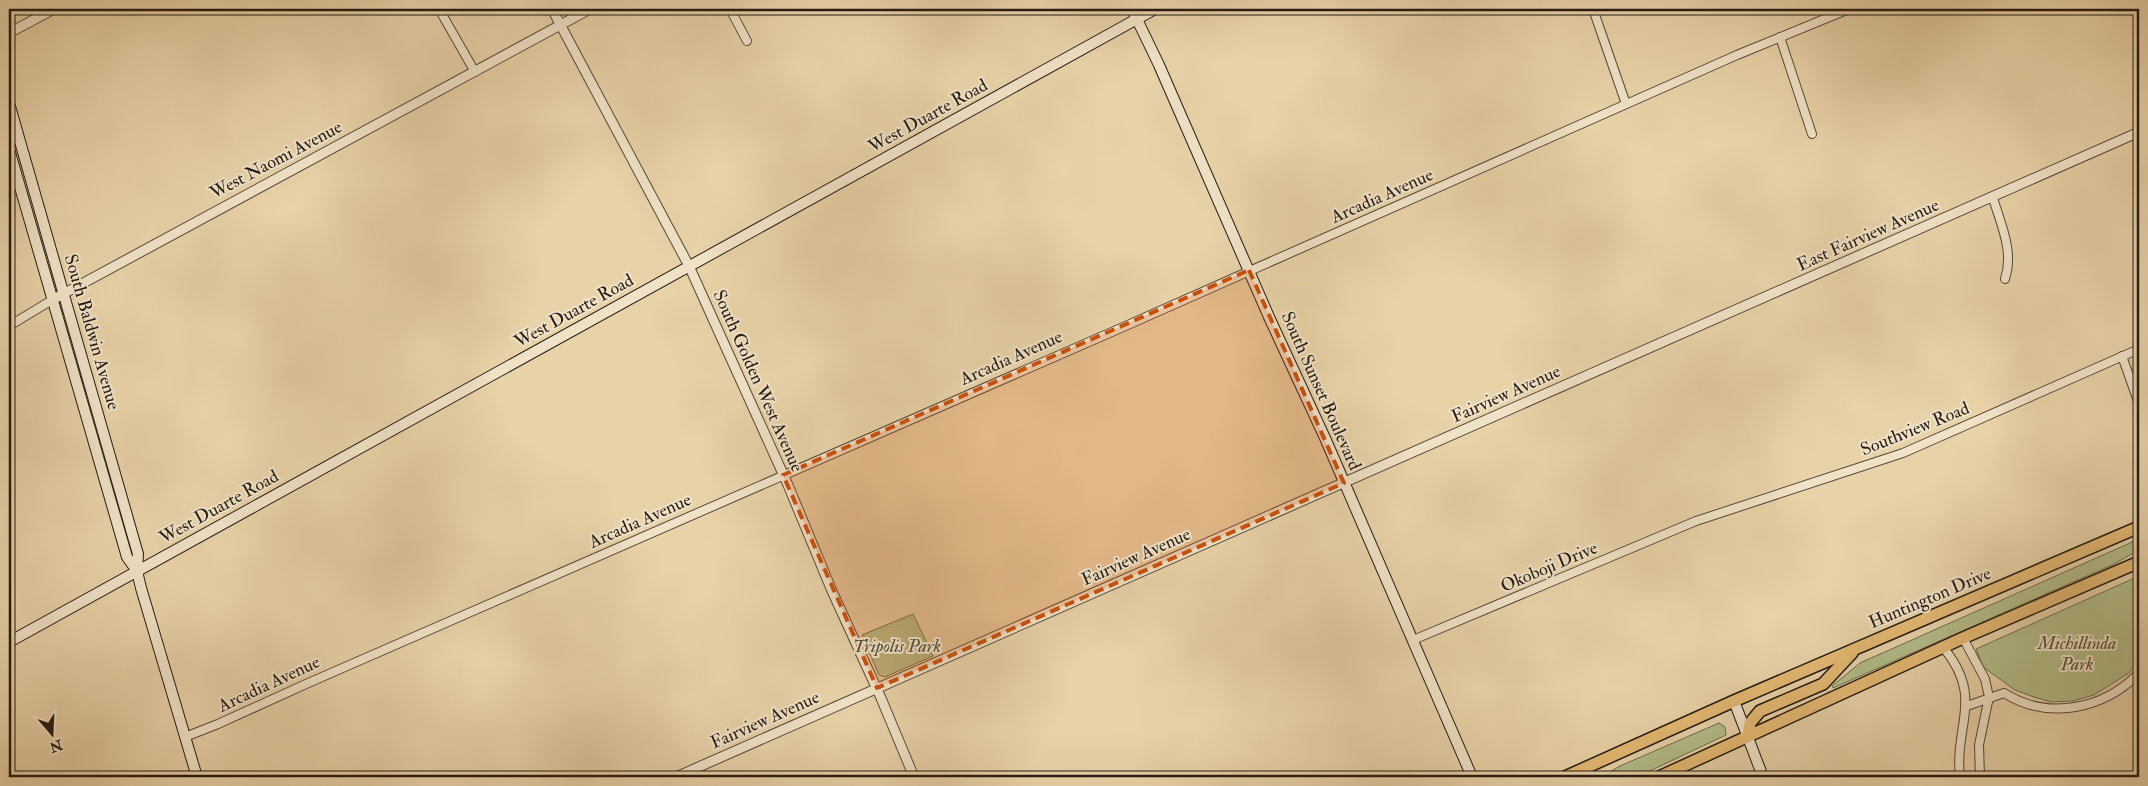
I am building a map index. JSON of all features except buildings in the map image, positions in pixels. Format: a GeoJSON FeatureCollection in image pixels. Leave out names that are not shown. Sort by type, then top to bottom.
{"type":"FeatureCollection","features":[{"type":"Feature","properties":{"kind":"main road","name":"South Sunset Boulevard"},"geometry":{"type":"LineString","coordinates":[[1132,9],[1344,483],[1472,777]]}},
{"type":"Feature","properties":{"kind":"main road","name":"West Duarte Road"},"geometry":{"type":"LineString","coordinates":[[9,642],[1155,9]]}},
{"type":"Feature","properties":{"kind":"main road","name":"South Baldwin Avenue"},"geometry":{"type":"LineString","coordinates":[[9,103],[138,554],[137,572]]}},
{"type":"Feature","properties":{"kind":"main road","name":"South Baldwin Avenue"},"geometry":{"type":"LineString","coordinates":[[9,149],[127,557],[137,572],[197,777]]}},
{"type":"Feature","properties":{"kind":"main road","name":"Huntington Drive"},"geometry":{"type":"LineString","coordinates":[[1565,777],[1579,773],[1734,701],[2139,527]]}},
{"type":"Feature","properties":{"kind":"main road"},"geometry":{"type":"LineString","coordinates":[[1659,777],[1963,638],[2139,562]]}},
{"type":"Feature","properties":{"kind":"main road"},"geometry":{"type":"LineString","coordinates":[[1748,736],[1750,724],[1760,711],[1823,684],[1854,650]]}},
{"type":"Feature","properties":{"kind":"main road"},"geometry":{"type":"LineString","coordinates":[[1734,701],[1763,777]]}},
{"type":"Feature","properties":{"kind":"street"},"geometry":{"type":"LineString","coordinates":[[9,33],[54,9]]}},
{"type":"Feature","properties":{"kind":"street"},"geometry":{"type":"LineString","coordinates":[[438,9],[475,72]]}},
{"type":"Feature","properties":{"kind":"street","name":"South Golden West Avenue"},"geometry":{"type":"LineString","coordinates":[[552,9],[689,266],[832,591],[877,688],[914,777]]}},
{"type":"Feature","properties":{"kind":"street","name":"West Naomi Avenue"},"geometry":{"type":"LineString","coordinates":[[9,326],[64,293],[590,9]]}},
{"type":"Feature","properties":{"kind":"street"},"geometry":{"type":"LineString","coordinates":[[730,9],[747,41]]}},
{"type":"Feature","properties":{"kind":"street"},"geometry":{"type":"LineString","coordinates":[[1593,9],[1626,104]]}},
{"type":"Feature","properties":{"kind":"street","name":"Arcadia Avenue"},"geometry":{"type":"LineString","coordinates":[[185,737],[783,476],[1626,104],[1849,9]]}},
{"type":"Feature","properties":{"kind":"street"},"geometry":{"type":"LineString","coordinates":[[1780,37],[1812,134]]}},
{"type":"Feature","properties":{"kind":"street","name":"East Fairview Avenue"},"geometry":{"type":"LineString","coordinates":[[1609,366],[2139,132]]}},
{"type":"Feature","properties":{"kind":"street"},"geometry":{"type":"LineString","coordinates":[[1993,198],[2010,255],[2005,279]]}},
{"type":"Feature","properties":{"kind":"street","name":"Southview Road"},"geometry":{"type":"LineString","coordinates":[[1696,521],[1903,453],[2139,349]]}},
{"type":"Feature","properties":{"kind":"street"},"geometry":{"type":"LineString","coordinates":[[2122,356],[2139,404]]}},
{"type":"Feature","properties":{"kind":"street","name":"Fairview Avenue"},"geometry":{"type":"LineString","coordinates":[[676,777],[1609,366]]}},
{"type":"Feature","properties":{"kind":"street","name":"Okoboji Drive"},"geometry":{"type":"LineString","coordinates":[[1413,640],[1696,521]]}},
{"type":"Feature","properties":{"kind":"street"},"geometry":{"type":"LineString","coordinates":[[1963,638],[1985,679],[1989,697],[1979,745],[1980,777]]}},
{"type":"Feature","properties":{"kind":"street"},"geometry":{"type":"LineString","coordinates":[[1943,647],[1954,660],[1965,688],[1967,706],[1960,750],[1960,777]]}},
{"type":"Feature","properties":{"kind":"street"},"geometry":{"type":"LineString","coordinates":[[1967,706],[2004,693],[2031,704],[2051,709],[2074,709],[2096,703],[2116,692],[2139,673]]}},
{"type":"Feature","properties":{"kind":"highlighted area"},"geometry":{"type":"Polygon","coordinates":[[[1249,270],[1344,483],[877,688],[783,475],[1249,270]]]}},
{"type":"Feature","properties":{"kind":"green space"},"geometry":{"type":"Polygon","coordinates":[[[2139,539],[2139,550],[2114,564],[1833,688],[1832,686],[1860,663],[2139,539]]]}},
{"type":"Feature","properties":{"kind":"green space","name":"Michillinda Park"},"geometry":{"type":"Polygon","coordinates":[[[2139,576],[2139,660],[2129,673],[2094,695],[2073,701],[2051,702],[2015,690],[1983,667],[1976,649],[2139,576]]]}},
{"type":"Feature","properties":{"kind":"green space","name":"Tripolis Park"},"geometry":{"type":"Polygon","coordinates":[[[913,614],[933,656],[885,677],[879,675],[862,635],[913,614]]]}},
{"type":"Feature","properties":{"kind":"green space"},"geometry":{"type":"Polygon","coordinates":[[[1719,723],[1725,727],[1726,735],[1637,777],[1601,777],[1620,766],[1719,723]]]}}]}
